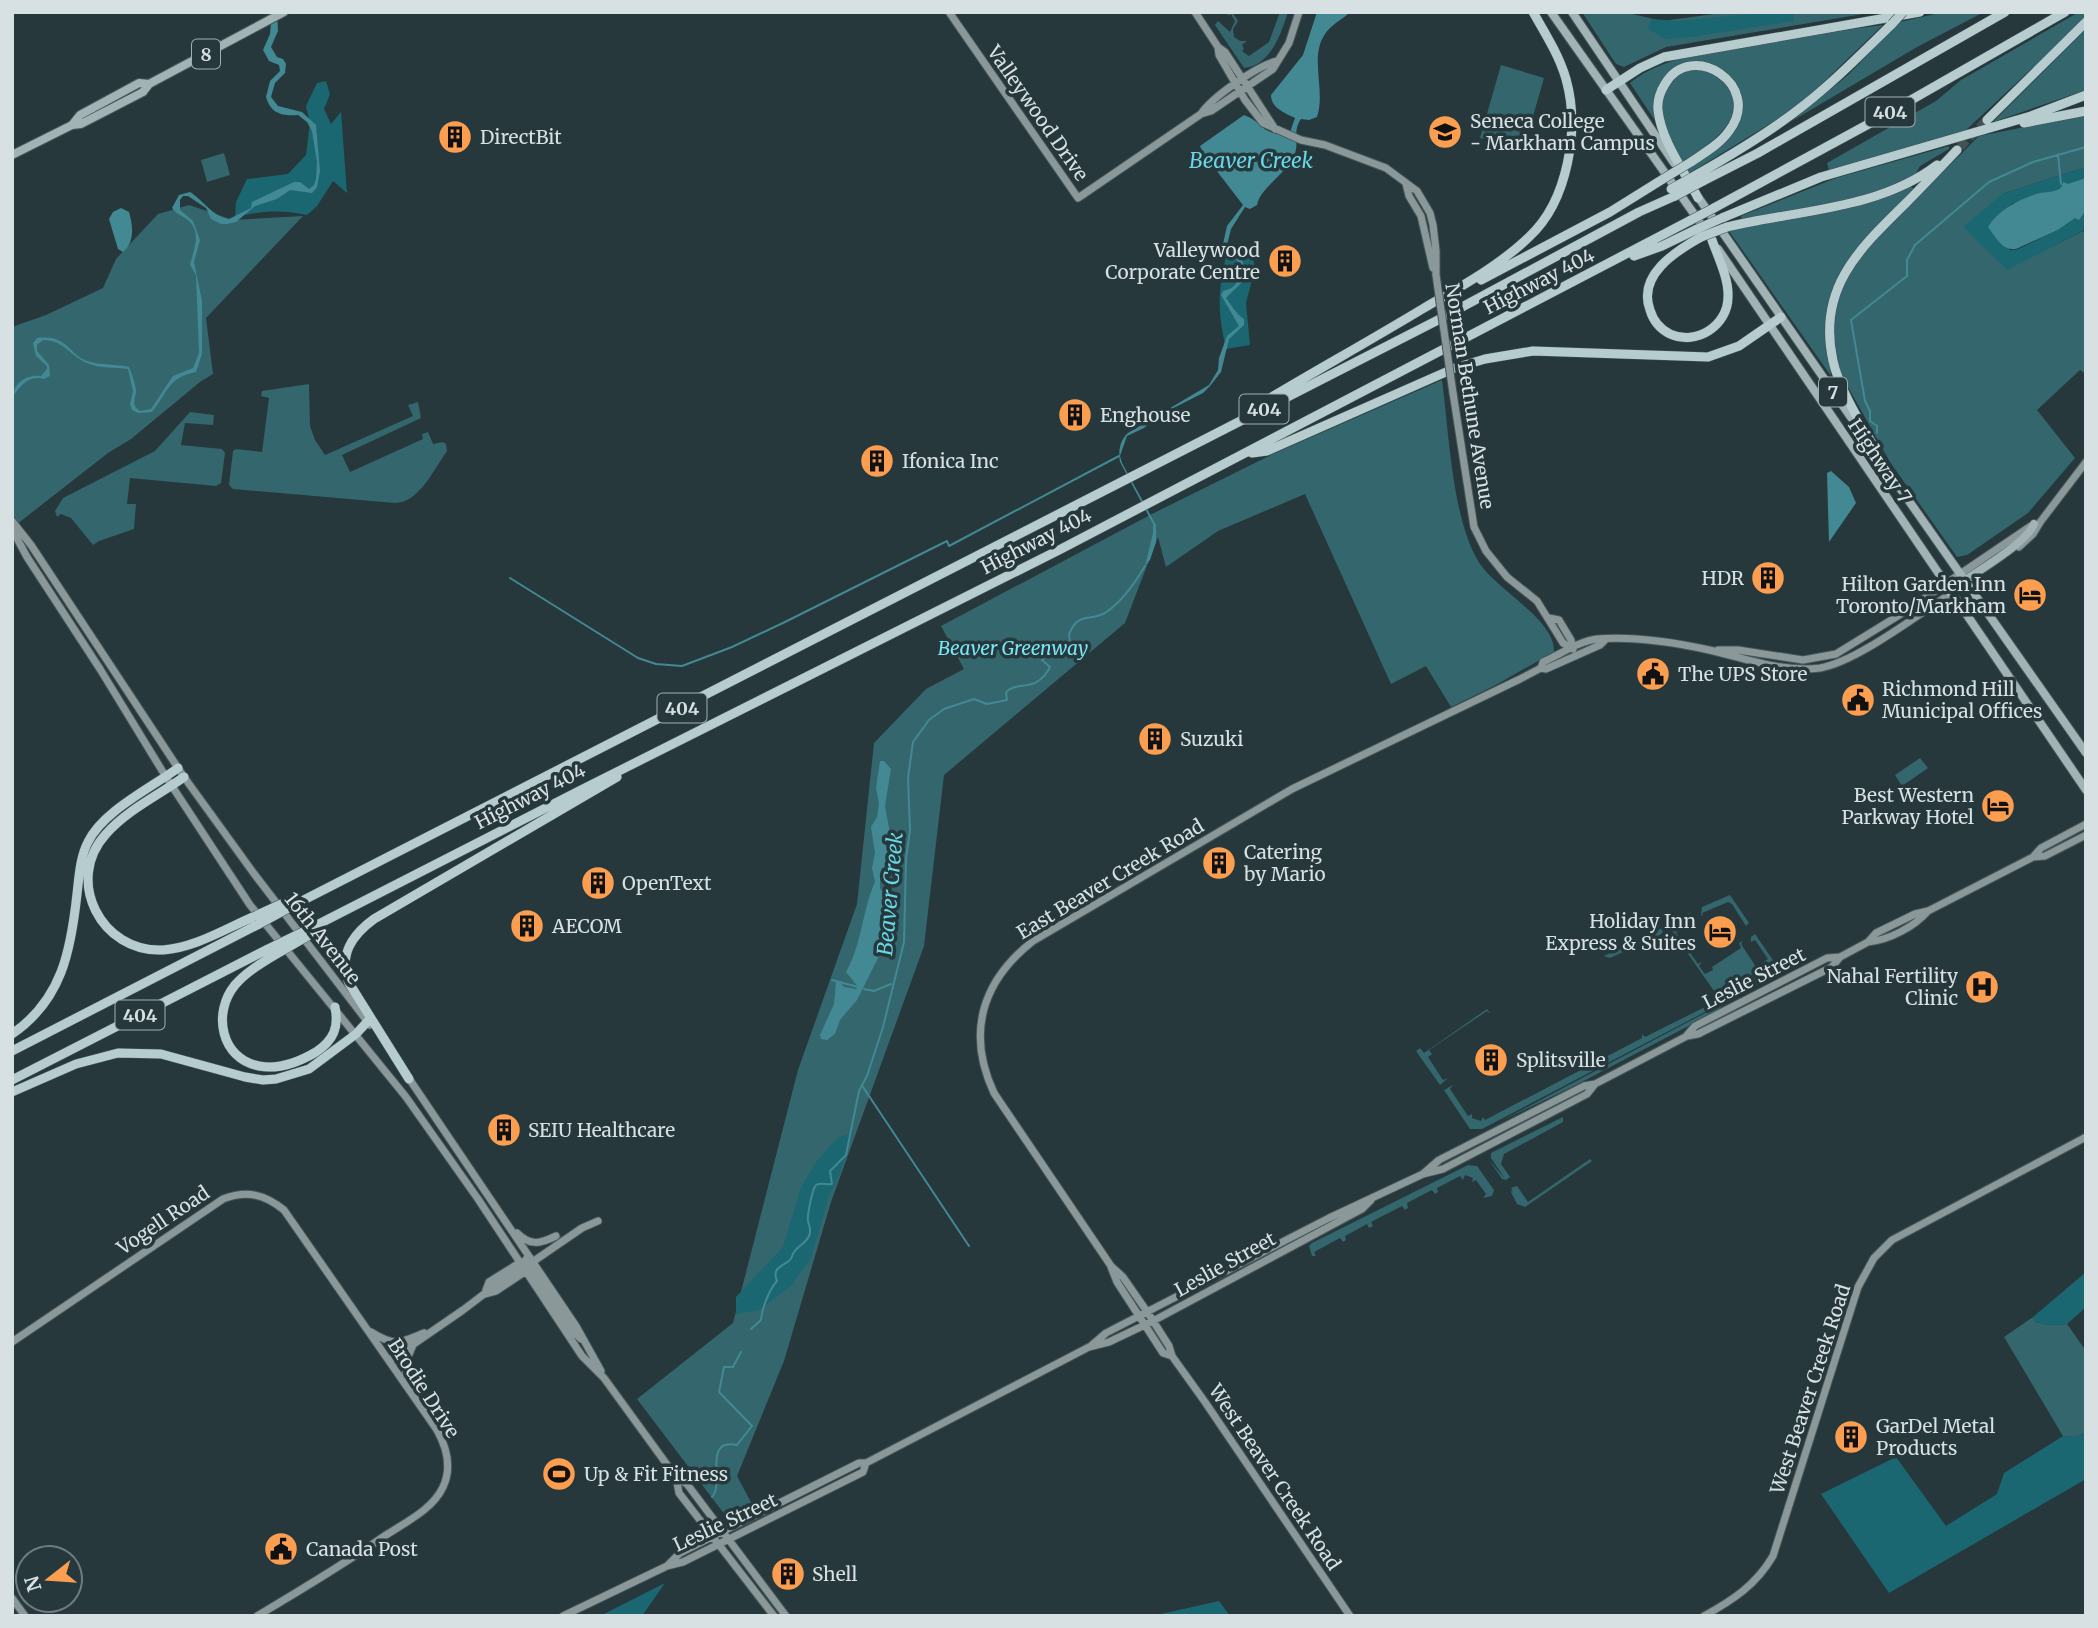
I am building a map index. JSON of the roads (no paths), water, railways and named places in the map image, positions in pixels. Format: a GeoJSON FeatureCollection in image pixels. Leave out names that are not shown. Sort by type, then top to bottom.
{"type":"FeatureCollection","features":[{"type":"Feature","properties":{"kind":"highway"},"geometry":{"type":"LineString","coordinates":[[1413,315],[1506,257],[1531,236],[1553,202],[1562,180],[1570,152],[1570,97],[1566,78],[1556,55],[1533,12]]}},
{"type":"Feature","properties":{"kind":"highway"},"geometry":{"type":"LineString","coordinates":[[1701,178],[1795,113],[1903,12]]}},
{"type":"Feature","properties":{"kind":"highway"},"geometry":{"type":"LineString","coordinates":[[1606,90],[1640,68],[1664,57],[1920,12]]}},
{"type":"Feature","properties":{"kind":"highway","name":"404"},"geometry":{"type":"LineString","coordinates":[[1701,178],[1758,153],[2005,12]]}},
{"type":"Feature","properties":{"kind":"highway","name":"Highway 404"},"geometry":{"type":"LineString","coordinates":[[271,953],[327,921],[1039,560],[1606,266],[1876,120],[2065,12]]}},
{"type":"Feature","properties":{"kind":"highway"},"geometry":{"type":"LineString","coordinates":[[1987,120],[2086,22]]}},
{"type":"Feature","properties":{"kind":"highway"},"geometry":{"type":"LineString","coordinates":[[1192,446],[1413,315],[1610,212],[1663,180],[1691,162],[1723,138],[1737,117],[1738,102],[1732,84],[1715,69],[1702,66],[1687,67],[1667,80],[1660,92],[1658,106],[1661,123],[1670,145],[1698,198]]}},
{"type":"Feature","properties":{"kind":"highway"},"geometry":{"type":"LineString","coordinates":[[1606,266],[1699,233],[1821,177],[2042,112],[2086,95]]}},
{"type":"Feature","properties":{"kind":"highway"},"geometry":{"type":"LineString","coordinates":[[1944,141],[2086,111]]}},
{"type":"Feature","properties":{"kind":"highway"},"geometry":{"type":"LineString","coordinates":[[1725,222],[1874,197],[1907,185],[1959,148],[1866,242],[1849,264],[1831,308],[1828,329],[1833,362],[1841,384],[1885,467]]}},
{"type":"Feature","properties":{"kind":"highway","name":"Highway 404"},"geometry":{"type":"LineString","coordinates":[[256,921],[511,796],[1436,321],[1701,178]]}},
{"type":"Feature","properties":{"kind":"highway"},"geometry":{"type":"LineString","coordinates":[[1699,233],[1664,262],[1648,290],[1648,305],[1652,316],[1659,326],[1670,334],[1699,335],[1711,330],[1726,311],[1728,288],[1712,240]]}},
{"type":"Feature","properties":{"kind":"highway"},"geometry":{"type":"LineString","coordinates":[[1243,454],[1267,451],[1410,387],[1485,359],[1533,351],[1708,357],[1739,346],[1781,317]]}},
{"type":"Feature","properties":{"kind":"highway"},"geometry":{"type":"LineString","coordinates":[[409,1079],[345,974],[346,952],[351,940],[374,919],[663,749]]}},
{"type":"Feature","properties":{"kind":"highway"},"geometry":{"type":"LineString","coordinates":[[12,1034],[28,1023],[51,996],[64,966],[87,842],[99,825],[116,811],[178,768]]}},
{"type":"Feature","properties":{"kind":"highway"},"geometry":{"type":"LineString","coordinates":[[184,777],[105,834],[89,862],[88,888],[93,908],[102,923],[126,943],[164,950],[191,944],[256,921]]}},
{"type":"Feature","properties":{"kind":"highway","name":"404"},"geometry":{"type":"LineString","coordinates":[[12,1051],[256,921]]}},
{"type":"Feature","properties":{"kind":"highway"},"geometry":{"type":"LineString","coordinates":[[271,953],[233,987],[222,1007],[221,1023],[225,1040],[235,1053],[246,1062],[259,1066],[276,1067],[298,1061],[328,1042],[338,1021],[335,1007]]}},
{"type":"Feature","properties":{"kind":"highway","name":"404"},"geometry":{"type":"LineString","coordinates":[[12,1080],[271,953]]}},
{"type":"Feature","properties":{"kind":"highway"},"geometry":{"type":"LineString","coordinates":[[12,1092],[76,1064],[118,1053],[161,1054],[245,1077],[276,1079],[309,1069],[356,1034],[368,1021]]}},
{"type":"Feature","properties":{"kind":"main road","name":"Highway 7"},"geometry":{"type":"LineString","coordinates":[[1551,12],[1689,204],[1944,585],[2086,790]]}},
{"type":"Feature","properties":{"kind":"main road","name":"Highway 7"},"geometry":{"type":"LineString","coordinates":[[1572,12],[1698,198],[2086,753]]}},
{"type":"Feature","properties":{"kind":"main road","name":"8"},"geometry":{"type":"LineString","coordinates":[[12,155],[143,92],[149,84],[282,13]]}},
{"type":"Feature","properties":{"kind":"main road"},"geometry":{"type":"LineString","coordinates":[[1951,594],[1964,579],[2020,541],[2037,523]]}},
{"type":"Feature","properties":{"kind":"street","name":"Valleywood Drive"},"geometry":{"type":"LineString","coordinates":[[949,12],[1078,198],[1201,114],[1206,105],[1242,86]]}},
{"type":"Feature","properties":{"kind":"street","name":"Norman Bethune Avenue"},"geometry":{"type":"LineString","coordinates":[[1195,12],[1217,47],[1225,51],[1263,123],[1301,140],[1325,145],[1386,168],[1417,191],[1430,213],[1436,251],[1436,275],[1474,527],[1486,551],[1507,577],[1533,597],[1563,643],[1573,649]]}},
{"type":"Feature","properties":{"kind":"street"},"geometry":{"type":"LineString","coordinates":[[1242,86],[1267,63],[1277,61],[1289,43],[1299,12]]}},
{"type":"Feature","properties":{"kind":"street"},"geometry":{"type":"LineString","coordinates":[[2037,523],[2086,462]]}},
{"type":"Feature","properties":{"kind":"street","name":"16th Avenue"},"geometry":{"type":"LineString","coordinates":[[12,521],[31,544],[184,777],[409,1079],[502,1218],[526,1265],[582,1356],[604,1378],[676,1477],[687,1483],[786,1616]]}},
{"type":"Feature","properties":{"kind":"street","name":"16th Avenue"},"geometry":{"type":"LineString","coordinates":[[12,529],[166,777],[250,905],[335,1007],[435,1138],[526,1265],[588,1345],[604,1378]]}},
{"type":"Feature","properties":{"kind":"street","name":"East Beaver Creek Road"},"geometry":{"type":"LineString","coordinates":[[1771,660],[1810,660],[1836,654],[1944,585],[1964,579]]}},
{"type":"Feature","properties":{"kind":"street","name":"East Beaver Creek Road"},"geometry":{"type":"LineString","coordinates":[[1541,668],[1543,662],[1599,639],[1642,639],[1709,650],[1738,650],[1806,669],[1838,663],[1951,594]]}},
{"type":"Feature","properties":{"kind":"street","name":"East Beaver Creek Road"},"geometry":{"type":"LineString","coordinates":[[1153,1321],[1143,1314],[1117,1282],[1111,1266],[994,1093],[985,1072],[980,1028],[989,994],[1002,971],[1033,941],[1292,789],[1541,668],[1546,669],[1600,645],[1605,640]]}},
{"type":"Feature","properties":{"kind":"street","name":"Leslie Street"},"geometry":{"type":"LineString","coordinates":[[667,1566],[680,1553],[859,1463],[866,1463],[1089,1347],[1106,1333],[1329,1218],[1423,1174],[1449,1155],[1687,1036],[1695,1027],[1827,958],[1840,957],[1868,942],[1880,941],[1890,936],[1920,920],[1928,911],[2033,857],[2041,848],[2086,824]]}},
{"type":"Feature","properties":{"kind":"street","name":"Leslie Street"},"geometry":{"type":"LineString","coordinates":[[2033,857],[2045,856],[2086,835]]}},
{"type":"Feature","properties":{"kind":"street","name":"West Beaver Creek Road"},"geometry":{"type":"LineString","coordinates":[[1704,1616],[1743,1593],[1763,1574],[1773,1556],[1858,1287],[1874,1258],[1892,1240],[1909,1230],[2086,1136]]}},
{"type":"Feature","properties":{"kind":"street","name":"Vogell Road"},"geometry":{"type":"LineString","coordinates":[[12,1342],[212,1205],[240,1194],[260,1195],[272,1200],[284,1210],[369,1331]]}},
{"type":"Feature","properties":{"kind":"street","name":"Leslie Street"},"geometry":{"type":"LineString","coordinates":[[1089,1347],[1109,1342],[1153,1321],[1362,1209],[1371,1200]]}},
{"type":"Feature","properties":{"kind":"street"},"geometry":{"type":"LineString","coordinates":[[502,1218],[519,1236],[531,1243],[543,1242],[556,1236]]}},
{"type":"Feature","properties":{"kind":"street"},"geometry":{"type":"LineString","coordinates":[[389,1361],[484,1294],[496,1292],[526,1265],[582,1228],[598,1221]]}},
{"type":"Feature","properties":{"kind":"street"},"geometry":{"type":"LineString","coordinates":[[484,1294],[489,1282],[526,1265]]}},
{"type":"Feature","properties":{"kind":"street","name":"West Beaver Creek Road"},"geometry":{"type":"LineString","coordinates":[[1143,1314],[1145,1324],[1163,1353],[1172,1356]]}},
{"type":"Feature","properties":{"kind":"street","name":"West Beaver Creek Road"},"geometry":{"type":"LineString","coordinates":[[1153,1321],[1169,1346],[1172,1356],[1350,1616]]}},
{"type":"Feature","properties":{"kind":"street"},"geometry":{"type":"LineString","coordinates":[[369,1331],[395,1343],[438,1327]]}},
{"type":"Feature","properties":{"kind":"street","name":"Brodie Drive"},"geometry":{"type":"LineString","coordinates":[[257,1616],[401,1526],[429,1506],[442,1490],[448,1469],[446,1451],[437,1430],[369,1331]]}},
{"type":"Feature","properties":{"kind":"street"},"geometry":{"type":"LineString","coordinates":[[407,1388],[405,1364],[413,1344]]}},
{"type":"Feature","properties":{"kind":"street","name":"Leslie Street"},"geometry":{"type":"LineString","coordinates":[[563,1616],[667,1566],[683,1562],[863,1472],[866,1463]]}},
{"type":"Feature","properties":{"kind":"street","name":"16th Avenue"},"geometry":{"type":"LineString","coordinates":[[676,1477],[679,1493],[774,1616]]}},
{"type":"Feature","properties":{"kind":"street"},"geometry":{"type":"LineString","coordinates":[[12,1598],[25,1616]]}},
{"type":"Feature","properties":{"kind":"water"},"geometry":{"type":"Polygon","coordinates":[[[272,12],[277,12],[278,31],[271,47],[277,57],[283,59],[286,64],[285,73],[275,83],[271,97],[278,106],[302,112],[316,125],[320,171],[317,187],[312,193],[290,190],[277,199],[255,206],[236,222],[227,224],[211,219],[206,208],[188,196],[183,196],[180,200],[180,210],[193,221],[200,240],[194,262],[202,301],[202,354],[196,372],[174,382],[152,412],[138,413],[132,410],[130,404],[133,391],[128,369],[92,365],[81,360],[62,345],[43,340],[37,345],[37,351],[49,365],[50,376],[29,380],[12,398],[15,388],[22,381],[30,376],[41,376],[47,369],[36,356],[33,343],[37,338],[56,339],[78,356],[91,362],[129,367],[136,390],[134,404],[140,411],[151,409],[173,376],[193,368],[199,353],[196,275],[190,265],[195,233],[191,223],[172,208],[179,195],[190,192],[213,212],[229,219],[251,208],[252,202],[294,182],[300,182],[309,189],[316,179],[317,162],[312,131],[307,122],[298,115],[278,113],[266,97],[270,81],[280,71],[279,65],[269,61],[263,50],[270,34],[272,12]]]}},
{"type":"Feature","properties":{"kind":"water","name":"Beaver Creek"},"geometry":{"type":"Polygon","coordinates":[[[1317,12],[1351,12],[1330,28],[1320,43],[1320,96],[1317,117],[1301,119],[1297,128],[1294,156],[1290,163],[1263,193],[1257,205],[1250,209],[1245,207],[1231,229],[1225,253],[1242,258],[1244,273],[1242,282],[1226,298],[1244,319],[1244,325],[1229,339],[1221,372],[1203,393],[1127,436],[1120,456],[1121,442],[1128,433],[1209,385],[1218,370],[1219,358],[1227,336],[1239,326],[1221,295],[1235,285],[1239,263],[1236,259],[1227,260],[1221,253],[1227,226],[1243,205],[1200,146],[1244,115],[1272,133],[1289,135],[1295,118],[1276,107],[1271,95],[1303,55],[1317,12]]]}},
{"type":"Feature","properties":{"kind":"water"},"geometry":{"type":"Polygon","coordinates":[[[2086,178],[2086,210],[2079,220],[2075,218],[2058,230],[2016,249],[2003,246],[1988,227],[1998,215],[2018,201],[2057,190],[2063,182],[2068,184],[2086,178]]]}},
{"type":"Feature","properties":{"kind":"water"},"geometry":{"type":"Polygon","coordinates":[[[121,208],[129,212],[132,228],[130,244],[123,252],[118,249],[109,219],[113,212],[121,208]]]}},
{"type":"Feature","properties":{"kind":"water","name":"Beaver Creek"},"geometry":{"type":"Polygon","coordinates":[[[1120,456],[1156,525],[1156,542],[1145,566],[1153,524],[1120,462],[1120,456]]]}},
{"type":"Feature","properties":{"kind":"water"},"geometry":{"type":"Polygon","coordinates":[[[1831,471],[1849,487],[1856,503],[1829,542],[1827,473],[1831,471]]]}},
{"type":"Feature","properties":{"kind":"water"},"geometry":{"type":"Polygon","coordinates":[[[880,761],[884,761],[891,769],[885,806],[890,833],[888,861],[880,880],[880,888],[885,896],[881,952],[857,1000],[840,1020],[835,1034],[827,1040],[821,1039],[820,1035],[834,1004],[836,982],[839,981],[844,987],[858,987],[846,972],[875,882],[872,868],[875,853],[871,827],[877,817],[879,804],[876,788],[880,761]]]}},
{"type":"Feature","properties":{"kind":"waterway"},"geometry":{"type":"LineString","coordinates":[[1877,433],[1877,426],[1870,421],[1870,411],[1865,401],[1851,320],[1907,276],[1907,260],[1915,245],[1989,182],[2033,162],[2086,147]]}},
{"type":"Feature","properties":{"kind":"waterway"},"geometry":{"type":"LineString","coordinates":[[2058,155],[2061,184]]}},
{"type":"Feature","properties":{"kind":"waterway"},"geometry":{"type":"LineString","coordinates":[[510,578],[638,658],[656,664],[682,666],[732,647],[947,541],[949,546],[1119,456]]}},
{"type":"Feature","properties":{"kind":"waterway","name":"Beaver Creek"},"geometry":{"type":"LineString","coordinates":[[751,1329],[761,1320],[766,1299],[777,1281],[776,1271],[791,1259],[809,1236],[808,1214],[814,1188],[819,1184],[832,1184],[830,1171],[846,1155],[859,1091],[867,1076],[883,1027],[904,942],[906,859],[910,830],[908,778],[913,742],[929,720],[944,709],[974,699],[987,704],[1007,700],[1006,692],[1011,689],[1039,681],[1050,667],[1042,660],[1050,652],[1065,649],[1076,622],[1099,616],[1111,609],[1128,592],[1145,566]]}},
{"type":"Feature","properties":{"kind":"waterway"},"geometry":{"type":"LineString","coordinates":[[832,980],[858,987]]}},
{"type":"Feature","properties":{"kind":"waterway"},"geometry":{"type":"LineString","coordinates":[[864,989],[874,991],[891,984]]}},
{"type":"Feature","properties":{"kind":"waterway"},"geometry":{"type":"LineString","coordinates":[[863,1087],[969,1246]]}},
{"type":"Feature","properties":{"kind":"waterway","name":"Beaver Creek"},"geometry":{"type":"LineString","coordinates":[[712,1497],[720,1448],[737,1445],[752,1426],[719,1392],[724,1367],[733,1367],[741,1352]]}},
{"type":"Feature","properties":{"kind":"tunnel"},"geometry":{"type":"LineString","coordinates":[[1960,147],[1987,120]]}},
{"type":"Feature","properties":{"kind":"place","name":"Seneca College - Markham Campus"},"geometry":{"type":"Point","coordinates":[1445,132]}},
{"type":"Feature","properties":{"kind":"place","name":"DirectBit"},"geometry":{"type":"Point","coordinates":[455,137]}},
{"type":"Feature","properties":{"kind":"place","name":"Valleywood Corporate Centre"},"geometry":{"type":"Point","coordinates":[1285,261]}},
{"type":"Feature","properties":{"kind":"place","name":"Enghouse"},"geometry":{"type":"Point","coordinates":[1075,415]}},
{"type":"Feature","properties":{"kind":"place","name":"Ifonica Inc"},"geometry":{"type":"Point","coordinates":[877,461]}},
{"type":"Feature","properties":{"kind":"place","name":"HDR"},"geometry":{"type":"Point","coordinates":[1768,578]}},
{"type":"Feature","properties":{"kind":"place","name":"Hilton Garden Inn Toronto/Markham"},"geometry":{"type":"Point","coordinates":[2030,595]}},
{"type":"Feature","properties":{"kind":"place","name":"The UPS Store"},"geometry":{"type":"Point","coordinates":[1653,674]}},
{"type":"Feature","properties":{"kind":"place","name":"Richmond Hill Municipal Offices"},"geometry":{"type":"Point","coordinates":[1858,700]}},
{"type":"Feature","properties":{"kind":"place","name":"Suzuki"},"geometry":{"type":"Point","coordinates":[1155,739]}},
{"type":"Feature","properties":{"kind":"place","name":"Best Western Parkway Hotel"},"geometry":{"type":"Point","coordinates":[1998,806]}},
{"type":"Feature","properties":{"kind":"place","name":"Catering by Mario"},"geometry":{"type":"Point","coordinates":[1219,863]}},
{"type":"Feature","properties":{"kind":"place","name":"OpenText"},"geometry":{"type":"Point","coordinates":[598,883]}},
{"type":"Feature","properties":{"kind":"place","name":"AECOM"},"geometry":{"type":"Point","coordinates":[527,926]}},
{"type":"Feature","properties":{"kind":"place","name":"Holiday Inn Express & Suites"},"geometry":{"type":"Point","coordinates":[1720,932]}},
{"type":"Feature","properties":{"kind":"place","name":"Nahal Fertility Clinic"},"geometry":{"type":"Point","coordinates":[1982,987]}},
{"type":"Feature","properties":{"kind":"place","name":"Splitsville"},"geometry":{"type":"Point","coordinates":[1491,1060]}},
{"type":"Feature","properties":{"kind":"place","name":"SEIU Healthcare"},"geometry":{"type":"Point","coordinates":[504,1130]}},
{"type":"Feature","properties":{"kind":"place","name":"GarDel Metal Products"},"geometry":{"type":"Point","coordinates":[1851,1437]}},
{"type":"Feature","properties":{"kind":"place","name":"Up & Fit Fitness"},"geometry":{"type":"Point","coordinates":[559,1474]}},
{"type":"Feature","properties":{"kind":"place","name":"Canada Post"},"geometry":{"type":"Point","coordinates":[281,1549]}},
{"type":"Feature","properties":{"kind":"place","name":"Shell"},"geometry":{"type":"Point","coordinates":[788,1574]}},
{"type":"Feature","properties":{"kind":"park label","name":"Beaver Greenway"},"geometry":{"type":"Point","coordinates":[1013,648]}}]}
